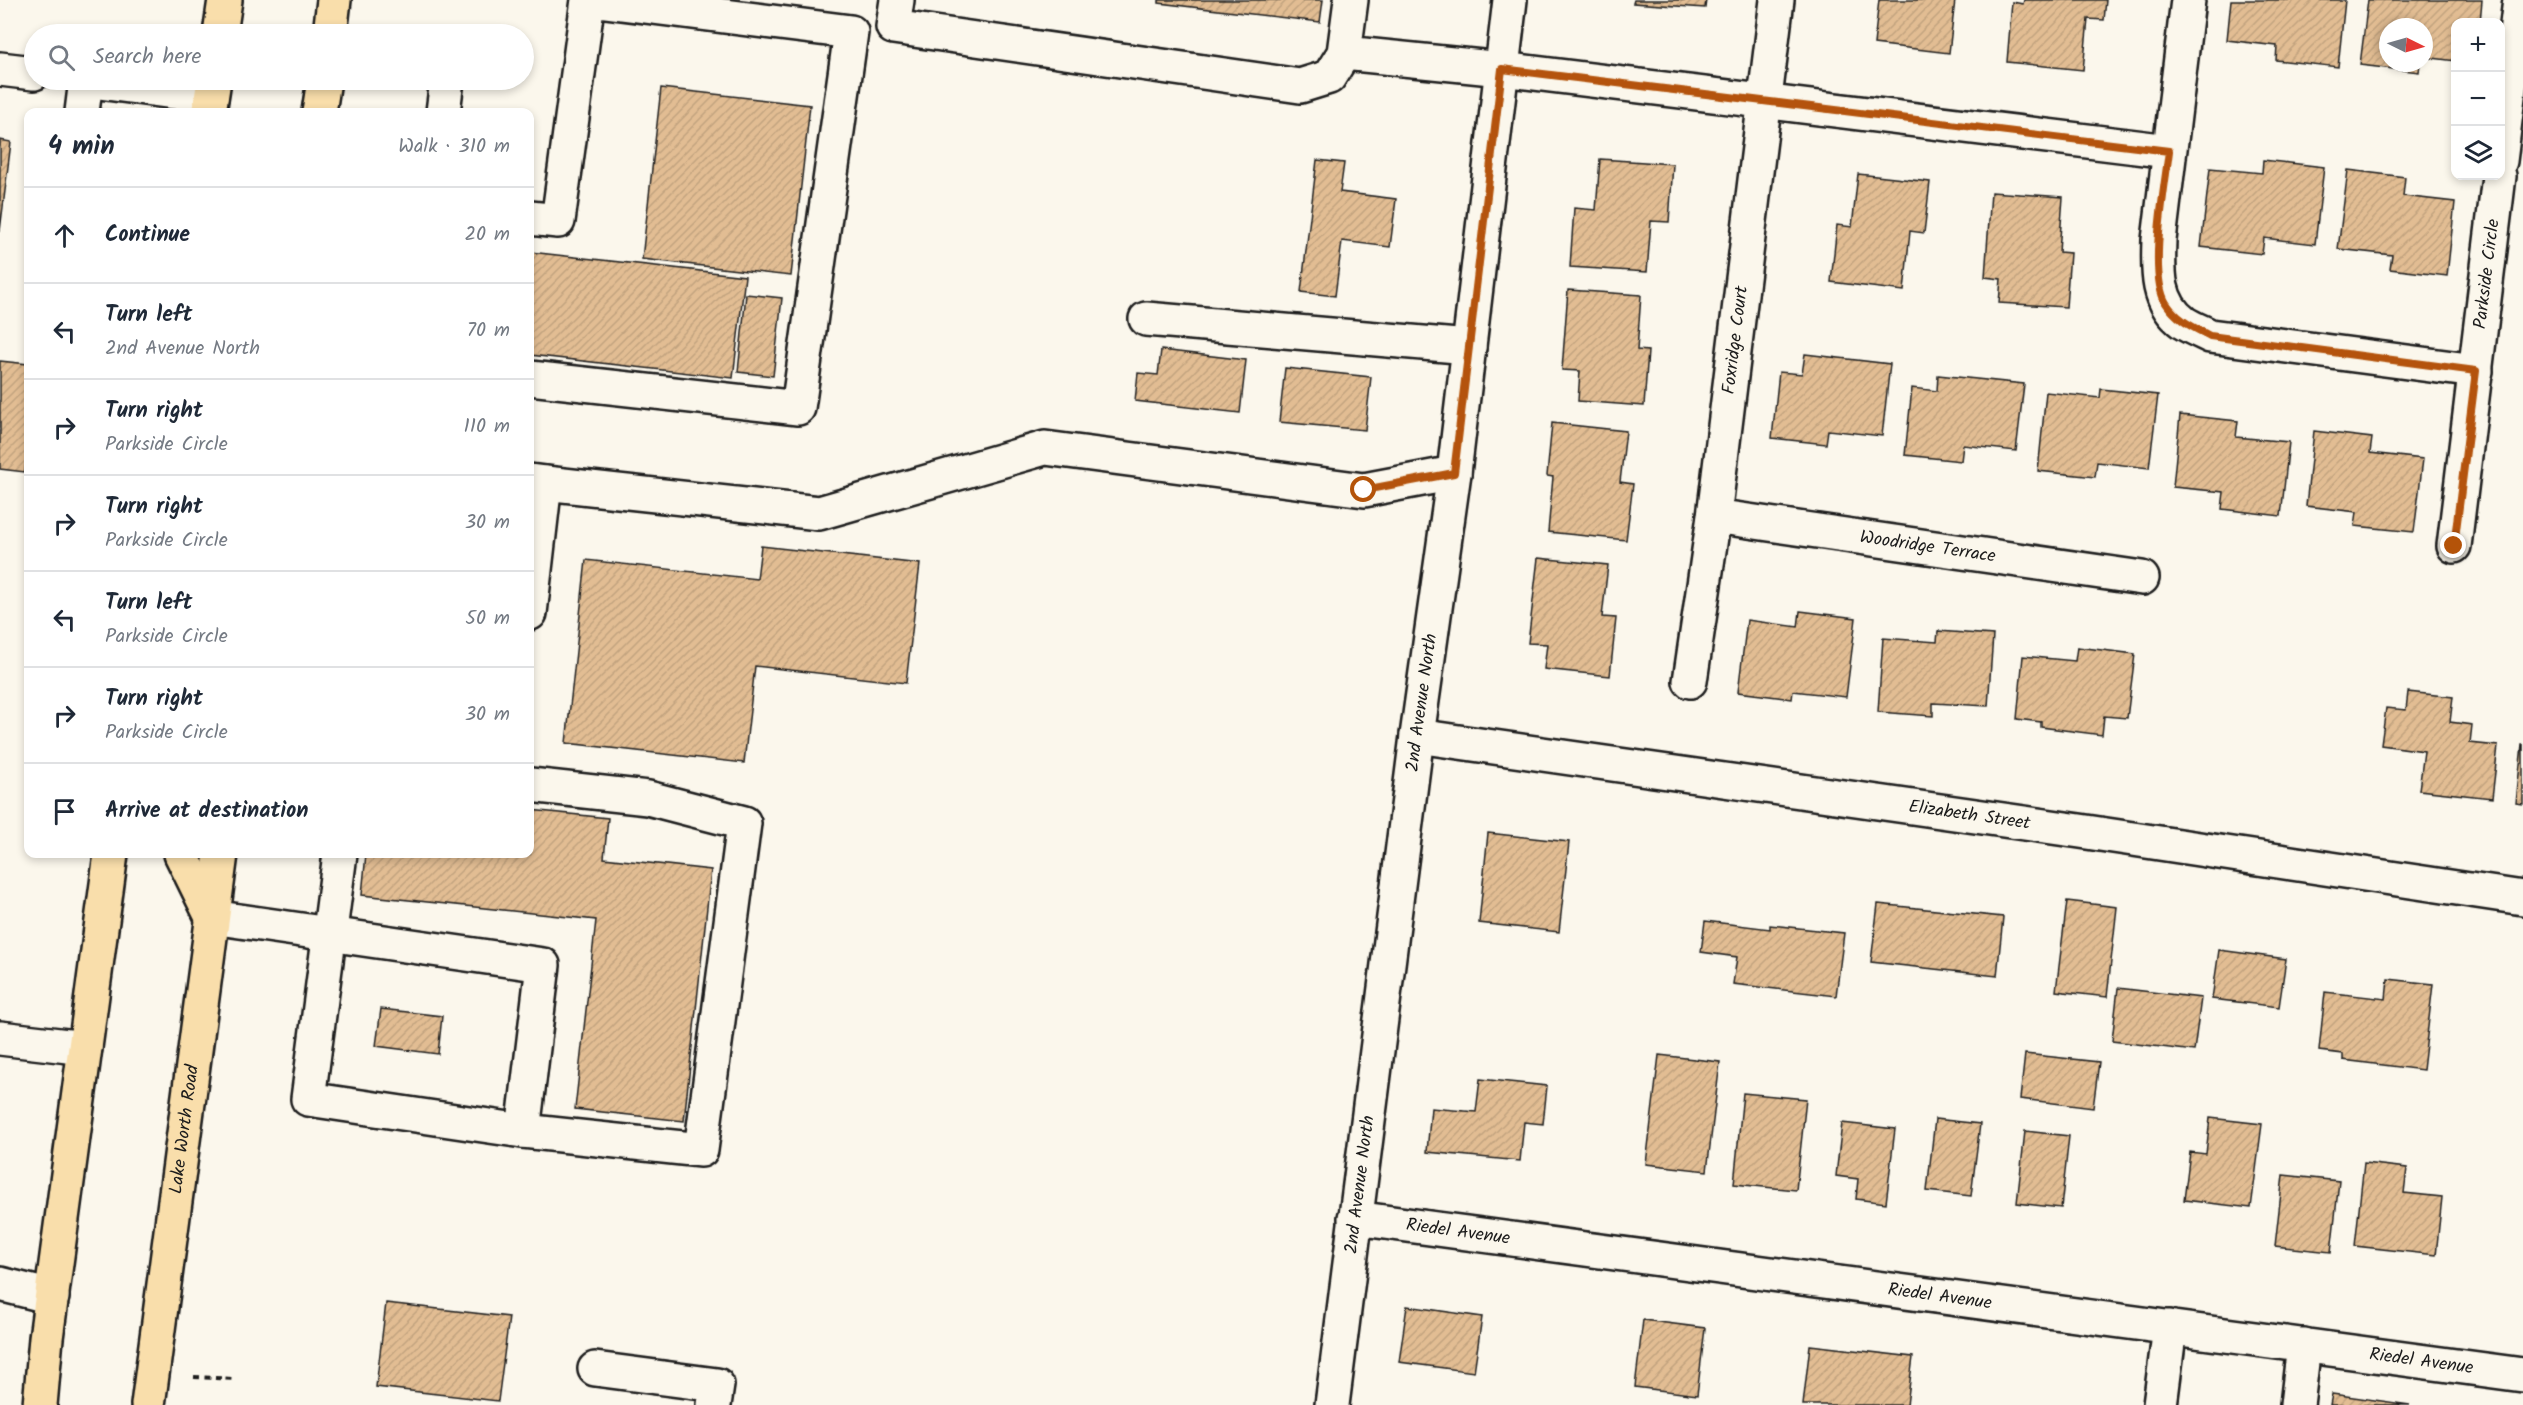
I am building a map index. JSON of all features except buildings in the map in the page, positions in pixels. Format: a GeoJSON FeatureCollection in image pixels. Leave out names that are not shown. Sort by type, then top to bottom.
{"type":"FeatureCollection","features":[{"type":"Feature","properties":{"kind":"main road"},"geometry":{"type":"LineString","coordinates":[[221,24],[225,0]]}},
{"type":"Feature","properties":{"kind":"main road"},"geometry":{"type":"LineString","coordinates":[[331,24],[334,0]]}},
{"type":"Feature","properties":{"kind":"main road"},"geometry":{"type":"LineString","coordinates":[[320,108],[322,90]]}},
{"type":"Feature","properties":{"kind":"main road"},"geometry":{"type":"LineString","coordinates":[[40,1405],[52,1297],[110,858]]}},
{"type":"Feature","properties":{"kind":"main road"},"geometry":{"type":"LineString","coordinates":[[183,858],[212,917]]}},
{"type":"Feature","properties":{"kind":"main road","name":"Lake Worth Road"},"geometry":{"type":"LineString","coordinates":[[148,1405],[220,858]]}},
{"type":"Feature","properties":{"kind":"street"},"geometry":{"type":"LineString","coordinates":[[534,218],[558,221],[588,0]]}},
{"type":"Feature","properties":{"kind":"street"},"geometry":{"type":"LineString","coordinates":[[597,0],[851,32],[895,14],[1300,86],[1329,77],[1344,52],[1351,0]]}},
{"type":"Feature","properties":{"kind":"street","name":"2nd Avenue North"},"geometry":{"type":"LineString","coordinates":[[1340,1404],[1355,1218],[1417,736],[1454,473],[1510,0]]}},
{"type":"Feature","properties":{"kind":"street","name":"Foxridge Court"},"geometry":{"type":"LineString","coordinates":[[1690,681],[1714,516],[1777,0]]}},
{"type":"Feature","properties":{"kind":"street"},"geometry":{"type":"LineString","coordinates":[[2188,0],[2169,151],[2158,276],[2165,301],[2183,322],[2210,336],[2476,371]]}},
{"type":"Feature","properties":{"kind":"street"},"geometry":{"type":"LineString","coordinates":[[2504,126],[2520,0]]}},
{"type":"Feature","properties":{"kind":"street"},"geometry":{"type":"LineString","coordinates":[[534,378],[798,408],[851,32]]}},
{"type":"Feature","properties":{"kind":"street"},"geometry":{"type":"LineString","coordinates":[[1344,52],[1502,69],[2169,151]]}},
{"type":"Feature","properties":{"kind":"street"},"geometry":{"type":"LineString","coordinates":[[0,69],[24,72]]}},
{"type":"Feature","properties":{"kind":"street"},"geometry":{"type":"LineString","coordinates":[[82,108],[84,90]]}},
{"type":"Feature","properties":{"kind":"street"},"geometry":{"type":"LineString","coordinates":[[164,90],[211,96]]}},
{"type":"Feature","properties":{"kind":"street"},"geometry":{"type":"LineString","coordinates":[[444,108],[446,90]]}},
{"type":"Feature","properties":{"kind":"street","name":"Parkside Circle"},"geometry":{"type":"LineString","coordinates":[[2454,546],[2499,180]]}},
{"type":"Feature","properties":{"kind":"street"},"geometry":{"type":"LineString","coordinates":[[1146,319],[1363,336],[1469,347]]}},
{"type":"Feature","properties":{"kind":"street"},"geometry":{"type":"LineString","coordinates":[[534,538],[537,482],[819,513],[1045,448],[1364,490],[1454,473]]}},
{"type":"Feature","properties":{"kind":"street","name":"Woodridge Terrace"},"geometry":{"type":"LineString","coordinates":[[1714,516],[2142,578]]}},
{"type":"Feature","properties":{"kind":"street","name":"Elizabeth Street"},"geometry":{"type":"LineString","coordinates":[[1417,736],[2080,831],[2523,898]]}},
{"type":"Feature","properties":{"kind":"street"},"geometry":{"type":"LineString","coordinates":[[339,858],[308,1099],[523,1131],[701,1150],[744,823],[648,798],[534,785]]}},
{"type":"Feature","properties":{"kind":"street"},"geometry":{"type":"LineString","coordinates":[[212,917],[543,965],[523,1131]]}},
{"type":"Feature","properties":{"kind":"street"},"geometry":{"type":"LineString","coordinates":[[0,1038],[85,1048]]}},
{"type":"Feature","properties":{"kind":"street","name":"Riedel Avenue"},"geometry":{"type":"LineString","coordinates":[[1355,1218],[2523,1375]]}},
{"type":"Feature","properties":{"kind":"street"},"geometry":{"type":"LineString","coordinates":[[0,1284],[52,1297]]}},
{"type":"Feature","properties":{"kind":"street"},"geometry":{"type":"LineString","coordinates":[[2160,1405],[2170,1327]]}},
{"type":"Feature","properties":{"kind":"street"},"geometry":{"type":"LineString","coordinates":[[2297,1405],[2304,1345]]}},
{"type":"Feature","properties":{"kind":"street"},"geometry":{"type":"LineString","coordinates":[[595,1369],[717,1385],[714,1405]]}},
{"type":"Feature","properties":{"kind":"path"},"geometry":{"type":"LineString","coordinates":[[194,1377],[234,1379]]}},
{"type":"Feature","properties":{"kind":"route"},"geometry":{"type":"LineString","coordinates":[[1364,490],[1454,473],[1502,69],[2169,151],[2159,240],[2158,276],[2165,301],[2183,322],[2210,336],[2476,371],[2454,546]]}}]}
